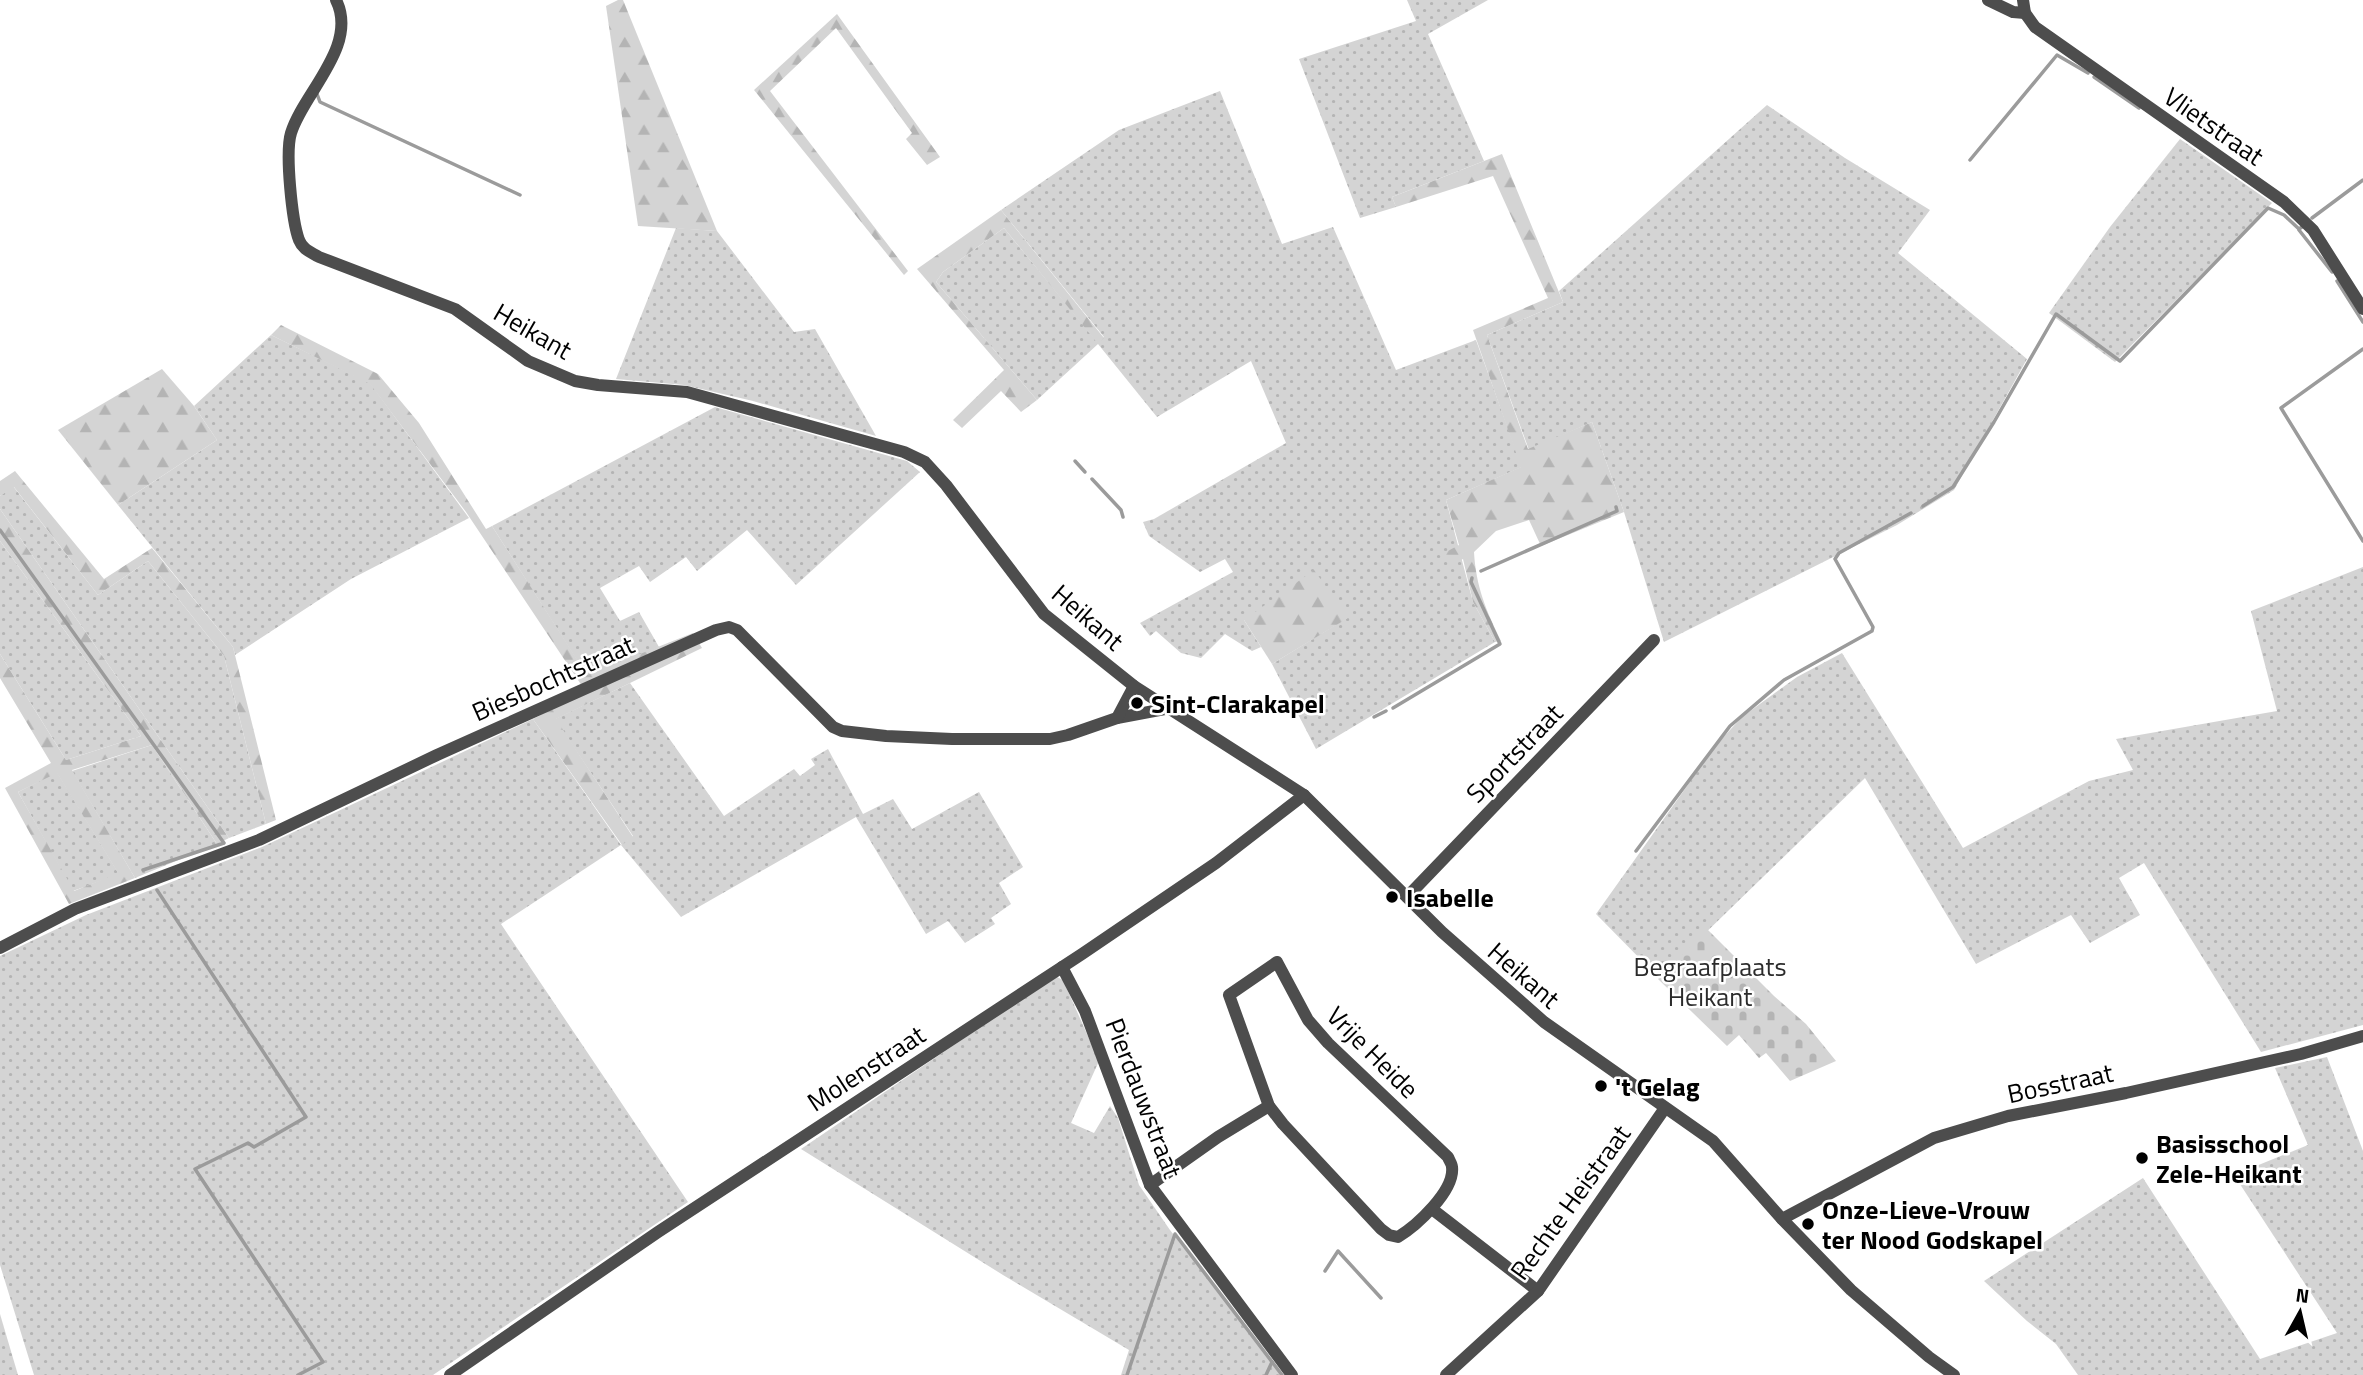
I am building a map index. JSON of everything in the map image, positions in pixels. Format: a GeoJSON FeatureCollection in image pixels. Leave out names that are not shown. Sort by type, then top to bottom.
{"type":"FeatureCollection","features":[{"type":"Feature","properties":{"kind":"street","name":"Heikant"},"geometry":{"type":"LineString","coordinates":[[335,0],[340,9],[338,38],[322,78],[291,133],[288,154],[295,220],[299,240],[304,249],[455,309],[528,361],[575,381],[687,392],[881,445],[925,462],[946,485],[1044,614],[1134,686],[1304,795],[1486,972],[1544,1022],[1713,1141],[1782,1219],[1851,1290],[1954,1375]]}},
{"type":"Feature","properties":{"kind":"street"},"geometry":{"type":"LineString","coordinates":[[1987,0],[2013,12],[2024,6]]}},
{"type":"Feature","properties":{"kind":"street","name":"Vlietstraat"},"geometry":{"type":"LineString","coordinates":[[2024,6],[2035,27],[2284,202],[2312,230],[2363,309]]}},
{"type":"Feature","properties":{"kind":"street","name":"Biesbochtstraat"},"geometry":{"type":"LineString","coordinates":[[0,947],[75,909],[259,840],[437,755],[676,647],[729,627],[737,630],[833,727],[842,731],[952,739],[1050,739],[1068,736],[1117,718],[1170,708]]}},
{"type":"Feature","properties":{"kind":"street","name":"Sportstraat"},"geometry":{"type":"LineString","coordinates":[[1407,897],[1654,640]]}},
{"type":"Feature","properties":{"kind":"street"},"geometry":{"type":"LineString","coordinates":[[1117,718],[1134,686]]}},
{"type":"Feature","properties":{"kind":"street","name":"Molenstraat"},"geometry":{"type":"LineString","coordinates":[[450,1375],[658,1231],[1216,863],[1304,795]]}},
{"type":"Feature","properties":{"kind":"street","name":"Vrije Heide"},"geometry":{"type":"LineString","coordinates":[[1277,962],[1308,1020],[1328,1043],[1448,1157],[1452,1168],[1449,1182],[1432,1209],[1413,1228],[1398,1237],[1389,1235],[1269,1106],[1229,995],[1277,962]]}},
{"type":"Feature","properties":{"kind":"street","name":"Pierdauwstraat"},"geometry":{"type":"LineString","coordinates":[[1062,967],[1085,1011],[1150,1185],[1292,1375]]}},
{"type":"Feature","properties":{"kind":"street","name":"Bosstraat"},"geometry":{"type":"LineString","coordinates":[[1782,1219],[1934,1138],[2008,1116],[2126,1093],[2363,1036]]}},
{"type":"Feature","properties":{"kind":"street"},"geometry":{"type":"LineString","coordinates":[[1150,1185],[1218,1137],[1269,1106]]}},
{"type":"Feature","properties":{"kind":"street","name":"Rechte Heistraat"},"geometry":{"type":"LineString","coordinates":[[1446,1375],[1538,1291],[1665,1108]]}},
{"type":"Feature","properties":{"kind":"street"},"geometry":{"type":"LineString","coordinates":[[1432,1209],[1538,1291]]}},
{"type":"Feature","properties":{"kind":"green space"},"geometry":{"type":"Polygon","coordinates":[[[623,0],[717,231],[638,226],[606,6],[623,0]]]}},
{"type":"Feature","properties":{"kind":"green space"},"geometry":{"type":"Polygon","coordinates":[[[1407,0],[1488,0],[1428,34],[1484,161],[1392,197],[1396,207],[1360,218],[1299,59],[1416,21],[1407,0]]]}},
{"type":"Feature","properties":{"kind":"green space"},"geometry":{"type":"Polygon","coordinates":[[[837,14],[940,157],[927,165],[906,139],[912,133],[836,28],[770,91],[908,271],[904,275],[754,90],[837,14]]]}},
{"type":"Feature","properties":{"kind":"green space"},"geometry":{"type":"Polygon","coordinates":[[[1220,91],[1282,244],[1333,227],[1396,370],[1476,340],[1522,467],[1446,500],[1473,602],[1495,642],[1316,749],[1272,664],[1347,618],[1244,620],[1261,647],[1252,651],[1225,634],[1201,658],[1181,653],[1156,631],[1150,636],[1140,623],[1233,572],[1225,559],[1200,572],[1149,536],[1143,522],[1154,519],[1286,443],[1251,361],[1157,417],[1098,344],[1037,400],[936,282],[943,272],[1004,228],[1098,343],[1104,337],[1001,210],[1119,130],[1220,91]]]}},
{"type":"Feature","properties":{"kind":"green space"},"geometry":{"type":"Polygon","coordinates":[[[1767,105],[1845,158],[1930,210],[1898,253],[2027,359],[1954,490],[1897,525],[1664,642],[1624,512],[1592,422],[1529,450],[1487,335],[1563,302],[1559,291],[1767,105]]]}},
{"type":"Feature","properties":{"kind":"green space"},"geometry":{"type":"Polygon","coordinates":[[[2180,139],[2272,203],[2115,362],[2049,313],[2110,227],[2180,139]]]}},
{"type":"Feature","properties":{"kind":"green space"},"geometry":{"type":"Polygon","coordinates":[[[1502,154],[1563,302],[1487,335],[1528,449],[1592,422],[1624,512],[1541,546],[1529,520],[1496,531],[1474,552],[1483,598],[1501,641],[1495,642],[1473,602],[1463,559],[1449,566],[1444,553],[1459,545],[1446,500],[1521,467],[1473,330],[1548,298],[1493,176],[1396,207],[1392,197],[1502,154]]]}},
{"type":"Feature","properties":{"kind":"green space"},"geometry":{"type":"Polygon","coordinates":[[[1001,210],[1104,338],[1098,344],[1004,228],[943,272],[936,282],[1037,400],[1021,412],[1001,391],[962,428],[953,420],[1004,370],[917,269],[1001,210]]]}},
{"type":"Feature","properties":{"kind":"green space"},"geometry":{"type":"Polygon","coordinates":[[[676,228],[717,231],[794,332],[815,329],[876,436],[753,401],[684,385],[616,379],[676,228]]]}},
{"type":"Feature","properties":{"kind":"green space"},"geometry":{"type":"Polygon","coordinates":[[[281,325],[378,374],[419,423],[486,529],[492,526],[587,675],[693,633],[702,648],[556,719],[633,837],[622,845],[533,719],[586,692],[466,512],[370,384],[271,335],[281,325]]]}},
{"type":"Feature","properties":{"kind":"green space"},"geometry":{"type":"Polygon","coordinates":[[[271,335],[370,383],[469,518],[351,579],[235,655],[233,647],[118,505],[217,440],[194,406],[271,335]]]}},
{"type":"Feature","properties":{"kind":"green space"},"geometry":{"type":"Polygon","coordinates":[[[162,369],[194,406],[217,440],[118,505],[58,430],[162,369]]]}},
{"type":"Feature","properties":{"kind":"green space"},"geometry":{"type":"Polygon","coordinates":[[[715,407],[907,461],[920,472],[796,585],[747,530],[697,571],[686,557],[650,582],[639,566],[600,588],[620,621],[639,612],[659,647],[587,676],[492,526],[715,407]]]}},
{"type":"Feature","properties":{"kind":"green space"},"geometry":{"type":"Polygon","coordinates":[[[15,471],[104,579],[152,548],[233,647],[276,820],[266,824],[224,656],[148,561],[98,595],[14,487],[0,496],[0,481],[15,471]]]}},
{"type":"Feature","properties":{"kind":"green space"},"geometry":{"type":"Polygon","coordinates":[[[13,486],[98,595],[148,561],[224,656],[266,824],[229,838],[0,509],[0,496],[13,486]]]}},
{"type":"Feature","properties":{"kind":"green space"},"geometry":{"type":"Polygon","coordinates":[[[0,509],[229,838],[217,844],[152,745],[72,770],[135,878],[69,904],[5,788],[51,763],[0,678],[0,654],[66,760],[141,736],[0,541],[0,509]],[[57,773],[18,792],[74,891],[118,873],[57,773]]]}},
{"type":"Feature","properties":{"kind":"green space"},"geometry":{"type":"Polygon","coordinates":[[[0,541],[141,736],[66,760],[0,654],[0,541]]]}},
{"type":"Feature","properties":{"kind":"green space"},"geometry":{"type":"Polygon","coordinates":[[[2363,567],[2363,1025],[2261,1052],[2144,863],[2119,878],[2140,915],[2090,943],[2071,915],[1976,964],[1865,778],[1659,978],[1596,914],[1717,744],[1742,717],[1797,677],[1842,653],[1963,848],[2089,781],[2133,770],[2116,739],[2277,711],[2251,611],[2363,567]]]}},
{"type":"Feature","properties":{"kind":"green space"},"geometry":{"type":"Polygon","coordinates":[[[1314,570],[1348,618],[1272,664],[1244,620],[1314,570]]]}},
{"type":"Feature","properties":{"kind":"green space"},"geometry":{"type":"Polygon","coordinates":[[[630,683],[724,816],[794,769],[800,776],[815,765],[811,759],[828,749],[863,814],[893,799],[912,829],[979,792],[1023,867],[999,883],[1011,904],[991,918],[995,924],[965,943],[948,921],[926,934],[856,817],[681,917],[621,845],[633,836],[555,719],[630,683]]]}},
{"type":"Feature","properties":{"kind":"green space"},"geometry":{"type":"Polygon","coordinates":[[[533,719],[621,845],[501,924],[688,1202],[433,1375],[34,1375],[0,1265],[0,956],[86,915],[262,847],[533,719]]]}},
{"type":"Feature","properties":{"kind":"green space"},"geometry":{"type":"Polygon","coordinates":[[[152,745],[217,844],[135,878],[72,771],[152,745]]]}},
{"type":"Feature","properties":{"kind":"green space"},"geometry":{"type":"Polygon","coordinates":[[[57,772],[119,874],[73,891],[18,792],[57,772]]]}},
{"type":"Feature","properties":{"kind":"green space","name":"Begraafplaats Heikant"},"geometry":{"type":"Polygon","coordinates":[[[1707,929],[1806,1024],[1836,1061],[1790,1081],[1766,1053],[1759,1058],[1739,1035],[1727,1046],[1658,979],[1707,929]]]}},
{"type":"Feature","properties":{"kind":"green space"},"geometry":{"type":"Polygon","coordinates":[[[1057,977],[1063,980],[1099,1061],[1071,1123],[1094,1133],[1110,1106],[1118,1118],[1139,1185],[1170,1230],[1283,1375],[1121,1375],[1129,1350],[801,1149],[1057,977]]]}},
{"type":"Feature","properties":{"kind":"green space"},"geometry":{"type":"Polygon","coordinates":[[[2327,1057],[2363,1151],[2363,1375],[2078,1375],[2056,1344],[1984,1281],[2143,1178],[2260,1359],[2337,1333],[2234,1175],[2308,1145],[2275,1068],[2327,1057]]]}},
{"type":"Feature","properties":{"kind":"green space"},"geometry":{"type":"Polygon","coordinates":[[[0,1314],[18,1375],[0,1375],[0,1314]]]}},
{"type":"Feature","properties":{"kind":"waterway"},"geometry":{"type":"LineString","coordinates":[[1970,160],[2057,55],[2088,73]]}},
{"type":"Feature","properties":{"kind":"waterway"},"geometry":{"type":"LineString","coordinates":[[2094,77],[2139,108]]}},
{"type":"Feature","properties":{"kind":"waterway"},"geometry":{"type":"LineString","coordinates":[[317,94],[320,102],[520,195]]}},
{"type":"Feature","properties":{"kind":"waterway"},"geometry":{"type":"LineString","coordinates":[[2312,218],[2363,180]]}},
{"type":"Feature","properties":{"kind":"waterway"},"geometry":{"type":"LineString","coordinates":[[1923,506],[1953,487],[2056,314],[2120,361],[2268,208],[2284,215],[2299,229],[2302,227]]}},
{"type":"Feature","properties":{"kind":"waterway"},"geometry":{"type":"LineString","coordinates":[[2299,230],[2332,272]]}},
{"type":"Feature","properties":{"kind":"waterway"},"geometry":{"type":"LineString","coordinates":[[2337,281],[2363,322]]}},
{"type":"Feature","properties":{"kind":"waterway"},"geometry":{"type":"LineString","coordinates":[[2363,349],[2281,408],[2363,541]]}},
{"type":"Feature","properties":{"kind":"waterway"},"geometry":{"type":"LineString","coordinates":[[1075,461],[1085,472]]}},
{"type":"Feature","properties":{"kind":"waterway"},"geometry":{"type":"LineString","coordinates":[[1092,479],[1121,510],[1123,517]]}},
{"type":"Feature","properties":{"kind":"waterway"},"geometry":{"type":"LineString","coordinates":[[1481,571],[1617,511],[1616,507]]}},
{"type":"Feature","properties":{"kind":"waterway"},"geometry":{"type":"LineString","coordinates":[[1636,851],[1730,726],[1784,680],[1872,631],[1873,627],[1835,559],[1839,553],[1911,513]]}},
{"type":"Feature","properties":{"kind":"waterway"},"geometry":{"type":"LineString","coordinates":[[0,530],[224,843],[143,870]]}},
{"type":"Feature","properties":{"kind":"waterway"},"geometry":{"type":"LineString","coordinates":[[1393,708],[1500,644],[1471,582],[1472,578]]}},
{"type":"Feature","properties":{"kind":"waterway"},"geometry":{"type":"LineString","coordinates":[[1374,717],[1386,711]]}},
{"type":"Feature","properties":{"kind":"waterway"},"geometry":{"type":"LineString","coordinates":[[157,890],[306,1117],[254,1147],[248,1143],[195,1169],[323,1362],[298,1375]]}},
{"type":"Feature","properties":{"kind":"waterway"},"geometry":{"type":"LineString","coordinates":[[1127,1375],[1175,1234],[1282,1375]]}},
{"type":"Feature","properties":{"kind":"waterway"},"geometry":{"type":"LineString","coordinates":[[1325,1271],[1338,1251],[1381,1298]]}},
{"type":"Feature","properties":{"kind":"waterway"},"geometry":{"type":"LineString","coordinates":[[1266,1375],[1272,1362]]}},
{"type":"Feature","properties":{"kind":"place","name":"Sint-Clarakapel"},"geometry":{"type":"Point","coordinates":[1137,703]}},
{"type":"Feature","properties":{"kind":"place","name":"Isabelle"},"geometry":{"type":"Point","coordinates":[1392,897]}},
{"type":"Feature","properties":{"kind":"place","name":"'t Gelag"},"geometry":{"type":"Point","coordinates":[1601,1086]}},
{"type":"Feature","properties":{"kind":"place","name":"Basisschool Zele-Heikant"},"geometry":{"type":"Point","coordinates":[2142,1158]}},
{"type":"Feature","properties":{"kind":"place","name":"Onze-Lieve-Vrouw ter Nood Godskapel"},"geometry":{"type":"Point","coordinates":[1808,1224]}}]}
